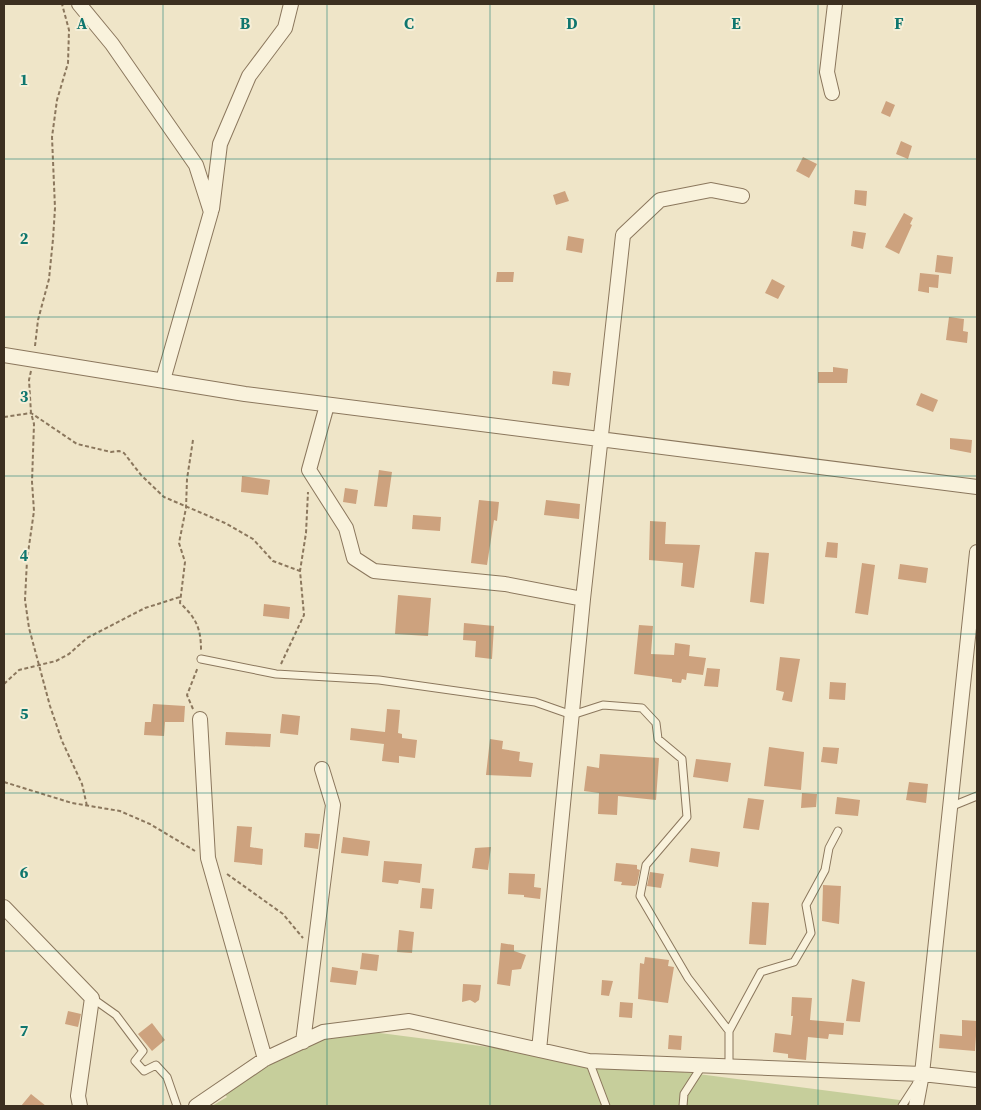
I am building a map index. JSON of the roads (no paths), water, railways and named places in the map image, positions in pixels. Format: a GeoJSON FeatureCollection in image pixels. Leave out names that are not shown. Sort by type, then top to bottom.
{"type":"FeatureCollection","features":[{"type":"Feature","properties":{"kind":"street"},"geometry":{"type":"LineString","coordinates":[[79,4],[118,52],[196,165],[212,212]]}},
{"type":"Feature","properties":{"kind":"street"},"geometry":{"type":"LineString","coordinates":[[163,380],[212,212],[220,144],[250,76],[285,28],[291,4]]}},
{"type":"Feature","properties":{"kind":"street"},"geometry":{"type":"LineString","coordinates":[[832,93],[827,72],[835,4]]}},
{"type":"Feature","properties":{"kind":"street"},"geometry":{"type":"LineString","coordinates":[[539,1050],[583,599],[623,235],[660,200],[711,190],[742,196]]}},
{"type":"Feature","properties":{"kind":"street"},"geometry":{"type":"LineString","coordinates":[[4,355],[327,405],[977,487]]}},
{"type":"Feature","properties":{"kind":"street"},"geometry":{"type":"LineString","coordinates":[[327,405],[309,470],[346,528],[354,558],[374,572],[505,584],[583,599]]}},
{"type":"Feature","properties":{"kind":"street"},"geometry":{"type":"LineString","coordinates":[[916,1106],[922,1074],[950,808],[972,652],[977,552]]}},
{"type":"Feature","properties":{"kind":"street"},"geometry":{"type":"LineString","coordinates":[[200,719],[208,858],[265,1058]]}},
{"type":"Feature","properties":{"kind":"street"},"geometry":{"type":"LineString","coordinates":[[303,1042],[333,805],[322,769]]}},
{"type":"Feature","properties":{"kind":"street"},"geometry":{"type":"LineString","coordinates":[[4,907],[9,915],[92,998],[78,1096],[80,1106]]}},
{"type":"Feature","properties":{"kind":"street"},"geometry":{"type":"LineString","coordinates":[[196,1106],[265,1058],[323,1032],[409,1021],[589,1061],[922,1074],[977,1080]]}},
{"type":"Feature","properties":{"kind":"lane"},"geometry":{"type":"LineString","coordinates":[[201,659],[276,674],[379,680],[535,702],[572,715],[603,705],[642,708],[656,723],[658,738],[682,759],[688,817],[646,865],[640,896],[688,978],[729,1031]]}},
{"type":"Feature","properties":{"kind":"lane"},"geometry":{"type":"LineString","coordinates":[[950,808],[977,796]]}},
{"type":"Feature","properties":{"kind":"lane"},"geometry":{"type":"LineString","coordinates":[[729,1066],[729,1031],[761,972],[794,962],[811,932],[806,905],[825,870],[829,848],[838,831]]}},
{"type":"Feature","properties":{"kind":"lane"},"geometry":{"type":"LineString","coordinates":[[92,998],[116,1015],[144,1051],[135,1061],[144,1070],[156,1065],[166,1077],[177,1106]]}},
{"type":"Feature","properties":{"kind":"lane"},"geometry":{"type":"LineString","coordinates":[[589,1061],[606,1106]]}},
{"type":"Feature","properties":{"kind":"lane"},"geometry":{"type":"LineString","coordinates":[[683,1106],[684,1094],[702,1066]]}},
{"type":"Feature","properties":{"kind":"lane"},"geometry":{"type":"LineString","coordinates":[[902,1106],[922,1074]]}}]}
